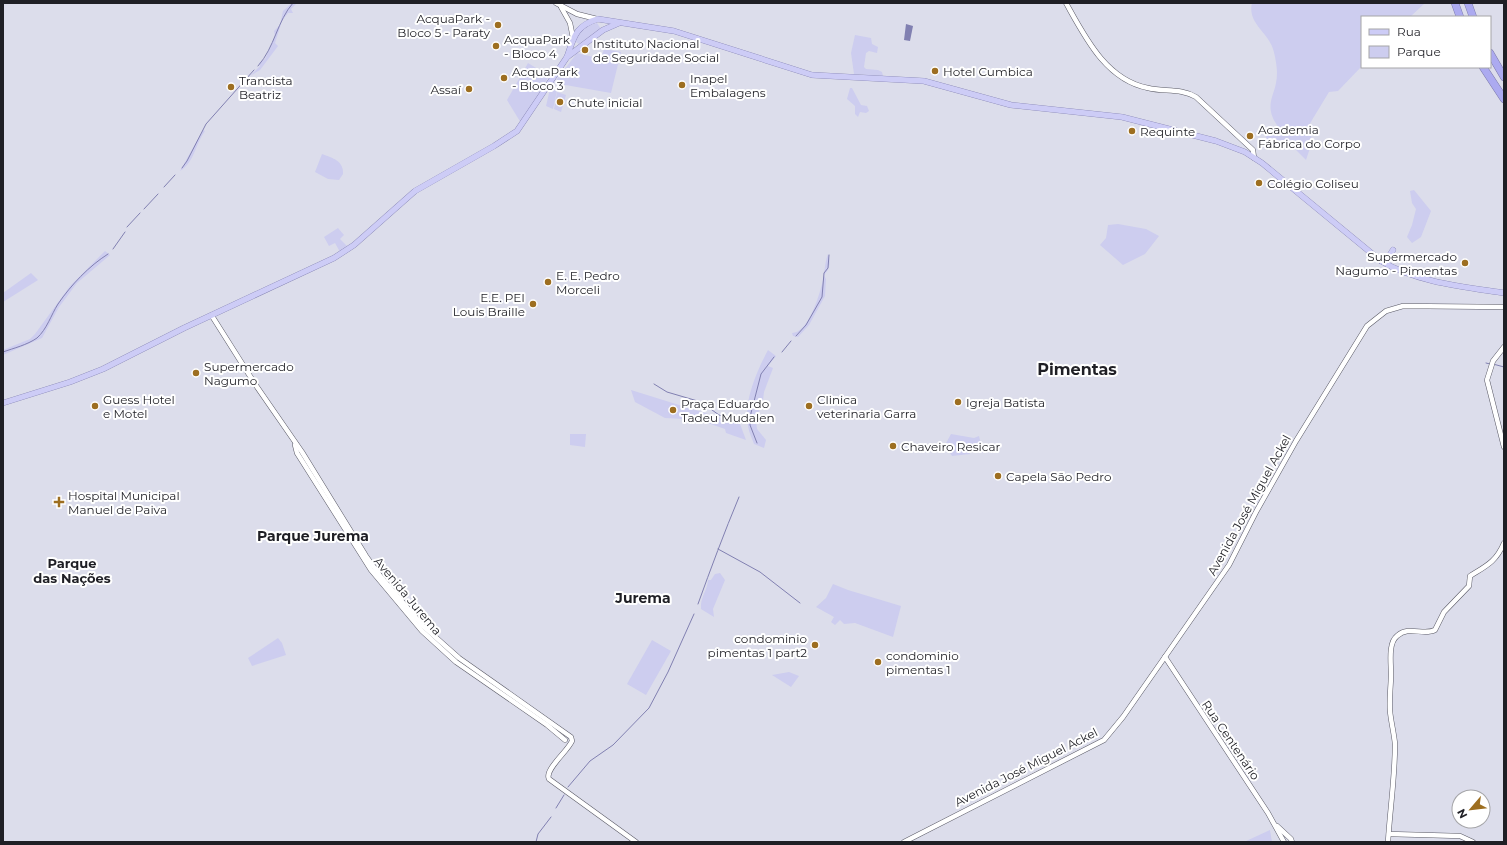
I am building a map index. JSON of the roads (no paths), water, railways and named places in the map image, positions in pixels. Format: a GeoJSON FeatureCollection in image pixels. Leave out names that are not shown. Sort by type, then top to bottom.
{"type":"FeatureCollection","features":[{"type":"Feature","properties":{"kind":"highway"},"geometry":{"type":"LineString","coordinates":[[1455,3],[1460,16]]}},
{"type":"Feature","properties":{"kind":"highway"},"geometry":{"type":"LineString","coordinates":[[1468,3],[1473,16]]}},
{"type":"Feature","properties":{"kind":"highway"},"geometry":{"type":"LineString","coordinates":[[1491,55],[1504,77]]}},
{"type":"Feature","properties":{"kind":"highway"},"geometry":{"type":"LineString","coordinates":[[1484,68],[1504,99]]}},
{"type":"Feature","properties":{"kind":"main road"},"geometry":{"type":"LineString","coordinates":[[598,19],[602,23],[603,30]]}},
{"type":"Feature","properties":{"kind":"main road"},"geometry":{"type":"LineString","coordinates":[[3,403],[70,382],[103,369],[334,258],[354,245],[415,191],[513,134],[522,126],[567,57],[573,38],[580,28],[598,19],[674,30],[812,75],[924,81],[1011,105],[1122,117],[1216,141],[1245,152],[1254,158],[1282,179],[1381,261],[1396,270],[1422,278],[1504,293]]}},
{"type":"Feature","properties":{"kind":"main road"},"geometry":{"type":"LineString","coordinates":[[567,57],[603,30],[619,22]]}},
{"type":"Feature","properties":{"kind":"main road"},"geometry":{"type":"LineString","coordinates":[[573,38],[578,48]]}},
{"type":"Feature","properties":{"kind":"main road"},"geometry":{"type":"LineString","coordinates":[[1381,261],[1388,258],[1393,250]]}},
{"type":"Feature","properties":{"kind":"street"},"geometry":{"type":"LineString","coordinates":[[1066,3],[1087,37],[1108,67],[1114,73],[1126,81],[1143,87],[1186,92],[1196,97],[1253,150],[1254,158]]}},
{"type":"Feature","properties":{"kind":"street"},"geometry":{"type":"LineString","coordinates":[[558,4],[583,16],[598,19]]}},
{"type":"Feature","properties":{"kind":"street"},"geometry":{"type":"LineString","coordinates":[[558,4],[567,16],[573,38]]}},
{"type":"Feature","properties":{"kind":"street","name":"Avenida José Miguel Ackel"},"geometry":{"type":"LineString","coordinates":[[899,842],[1102,741],[1123,717],[1229,565],[1256,512],[1296,441],[1367,326],[1386,311],[1403,306],[1504,306]]}},
{"type":"Feature","properties":{"kind":"street","name":"Avenida Jurema"},"geometry":{"type":"LineString","coordinates":[[212,316],[294,443],[302,452],[374,568],[423,626],[459,658],[569,736],[567,742],[547,725],[456,662],[422,631],[371,570],[297,453],[294,443]]}},
{"type":"Feature","properties":{"kind":"street"},"geometry":{"type":"LineString","coordinates":[[1504,347],[1493,361],[1487,385],[1504,447]]}},
{"type":"Feature","properties":{"kind":"street"},"geometry":{"type":"LineString","coordinates":[[1388,842],[1395,742],[1389,702],[1392,646],[1396,636],[1405,631],[1429,632],[1435,630],[1444,612],[1469,586],[1470,576],[1495,560],[1504,543]]}},
{"type":"Feature","properties":{"kind":"street","name":"Rua Centenário"},"geometry":{"type":"LineString","coordinates":[[1165,657],[1171,669],[1274,823],[1286,840],[1291,838],[1292,842]]}},
{"type":"Feature","properties":{"kind":"street","name":"Rua Centenário"},"geometry":{"type":"LineString","coordinates":[[1161,663],[1171,669]]}},
{"type":"Feature","properties":{"kind":"street"},"geometry":{"type":"LineString","coordinates":[[567,742],[568,750],[549,770],[549,779],[636,842]]}},
{"type":"Feature","properties":{"kind":"street","name":"Avenida José Miguel Ackel"},"geometry":{"type":"LineString","coordinates":[[904,842],[926,829]]}},
{"type":"Feature","properties":{"kind":"street"},"geometry":{"type":"LineString","coordinates":[[1389,834],[1460,836],[1473,842]]}},
{"type":"Feature","properties":{"kind":"waterway"},"geometry":{"type":"LineString","coordinates":[[258,66],[264,59],[283,18],[293,3]]}},
{"type":"Feature","properties":{"kind":"waterway"},"geometry":{"type":"LineString","coordinates":[[182,168],[206,124],[254,70]]}},
{"type":"Feature","properties":{"kind":"waterway"},"geometry":{"type":"LineString","coordinates":[[164,187],[175,175]]}},
{"type":"Feature","properties":{"kind":"waterway"},"geometry":{"type":"LineString","coordinates":[[144,209],[158,194]]}},
{"type":"Feature","properties":{"kind":"waterway"},"geometry":{"type":"LineString","coordinates":[[127,227],[140,213]]}},
{"type":"Feature","properties":{"kind":"waterway"},"geometry":{"type":"LineString","coordinates":[[113,249],[125,232]]}},
{"type":"Feature","properties":{"kind":"waterway"},"geometry":{"type":"LineString","coordinates":[[3,352],[37,338],[44,330],[58,304],[69,290],[87,270],[108,254]]}},
{"type":"Feature","properties":{"kind":"waterway"},"geometry":{"type":"LineString","coordinates":[[796,336],[806,325],[822,297],[824,273],[828,268],[829,255]]}},
{"type":"Feature","properties":{"kind":"waterway"},"geometry":{"type":"LineString","coordinates":[[782,352],[791,341]]}},
{"type":"Feature","properties":{"kind":"waterway"},"geometry":{"type":"LineString","coordinates":[[757,443],[750,425],[751,413],[761,374],[774,357]]}},
{"type":"Feature","properties":{"kind":"waterway"},"geometry":{"type":"LineString","coordinates":[[1486,363],[1490,364]]}},
{"type":"Feature","properties":{"kind":"waterway"},"geometry":{"type":"LineString","coordinates":[[1493,364],[1504,367]]}},
{"type":"Feature","properties":{"kind":"waterway"},"geometry":{"type":"LineString","coordinates":[[654,384],[667,392],[701,402],[719,415],[741,422]]}},
{"type":"Feature","properties":{"kind":"waterway"},"geometry":{"type":"LineString","coordinates":[[698,604],[739,497]]}},
{"type":"Feature","properties":{"kind":"waterway"},"geometry":{"type":"LineString","coordinates":[[718,549],[760,572],[800,603]]}},
{"type":"Feature","properties":{"kind":"waterway"},"geometry":{"type":"LineString","coordinates":[[568,787],[590,761],[613,745],[649,708],[668,672],[694,614]]}},
{"type":"Feature","properties":{"kind":"waterway"},"geometry":{"type":"LineString","coordinates":[[556,808],[564,795]]}},
{"type":"Feature","properties":{"kind":"waterway"},"geometry":{"type":"LineString","coordinates":[[536,842],[538,834],[551,817]]}},
{"type":"Feature","properties":{"kind":"place","name":"AcquaPark - Bloco 5 - Paraty"},"geometry":{"type":"Point","coordinates":[498,25]}},
{"type":"Feature","properties":{"kind":"place","name":"AcquaPark - Bloco 4"},"geometry":{"type":"Point","coordinates":[496,46]}},
{"type":"Feature","properties":{"kind":"place","name":"Instituto Nacional de Seguridade Social"},"geometry":{"type":"Point","coordinates":[585,50]}},
{"type":"Feature","properties":{"kind":"place","name":"Hotel Cumbica"},"geometry":{"type":"Point","coordinates":[935,71]}},
{"type":"Feature","properties":{"kind":"place","name":"AcquaPark - Bloco 3"},"geometry":{"type":"Point","coordinates":[504,78]}},
{"type":"Feature","properties":{"kind":"place","name":"Inapel Embalagens"},"geometry":{"type":"Point","coordinates":[682,85]}},
{"type":"Feature","properties":{"kind":"place","name":"Trancista Beatriz"},"geometry":{"type":"Point","coordinates":[231,87]}},
{"type":"Feature","properties":{"kind":"place","name":"Assaí"},"geometry":{"type":"Point","coordinates":[469,89]}},
{"type":"Feature","properties":{"kind":"place","name":"Chute inicial"},"geometry":{"type":"Point","coordinates":[560,102]}},
{"type":"Feature","properties":{"kind":"place","name":"Requinte"},"geometry":{"type":"Point","coordinates":[1132,131]}},
{"type":"Feature","properties":{"kind":"place","name":"Academia Fábrica do Corpo"},"geometry":{"type":"Point","coordinates":[1250,136]}},
{"type":"Feature","properties":{"kind":"place","name":"Colégio Coliseu"},"geometry":{"type":"Point","coordinates":[1259,183]}},
{"type":"Feature","properties":{"kind":"place","name":"Supermercado Nagumo - Pimentas"},"geometry":{"type":"Point","coordinates":[1465,263]}},
{"type":"Feature","properties":{"kind":"place","name":"E. E. Pedro Morceli"},"geometry":{"type":"Point","coordinates":[548,282]}},
{"type":"Feature","properties":{"kind":"place","name":"E.E. PEI Louis Braille"},"geometry":{"type":"Point","coordinates":[533,304]}},
{"type":"Feature","properties":{"kind":"place","name":"Supermercado Nagumo"},"geometry":{"type":"Point","coordinates":[196,373]}},
{"type":"Feature","properties":{"kind":"place","name":"Igreja Batista"},"geometry":{"type":"Point","coordinates":[958,402]}},
{"type":"Feature","properties":{"kind":"place","name":"Guess Hotel e Motel"},"geometry":{"type":"Point","coordinates":[95,406]}},
{"type":"Feature","properties":{"kind":"place","name":"Clinica veterinaria Garra"},"geometry":{"type":"Point","coordinates":[809,406]}},
{"type":"Feature","properties":{"kind":"place","name":"Praça Eduardo Tadeu Mudalen"},"geometry":{"type":"Point","coordinates":[673,410]}},
{"type":"Feature","properties":{"kind":"place","name":"Chaveiro Resicar"},"geometry":{"type":"Point","coordinates":[893,446]}},
{"type":"Feature","properties":{"kind":"place","name":"Capela São Pedro"},"geometry":{"type":"Point","coordinates":[998,476]}},
{"type":"Feature","properties":{"kind":"place","name":"Hospital Municipal Manuel de Paiva"},"geometry":{"type":"Point","coordinates":[59,502]}},
{"type":"Feature","properties":{"kind":"place","name":"condominio pimentas 1 part2"},"geometry":{"type":"Point","coordinates":[815,645]}},
{"type":"Feature","properties":{"kind":"place","name":"condominio pimentas 1"},"geometry":{"type":"Point","coordinates":[878,662]}},
{"type":"Feature","properties":{"kind":"district","name":"Pimentas"},"geometry":{"type":"Point","coordinates":[1077,369]}},
{"type":"Feature","properties":{"kind":"district","name":"Parque Jurema"},"geometry":{"type":"Point","coordinates":[313,536]}},
{"type":"Feature","properties":{"kind":"district","name":"Parque das Nações"},"geometry":{"type":"Point","coordinates":[72,570]}},
{"type":"Feature","properties":{"kind":"district","name":"Jurema"},"geometry":{"type":"Point","coordinates":[643,598]}}]}
